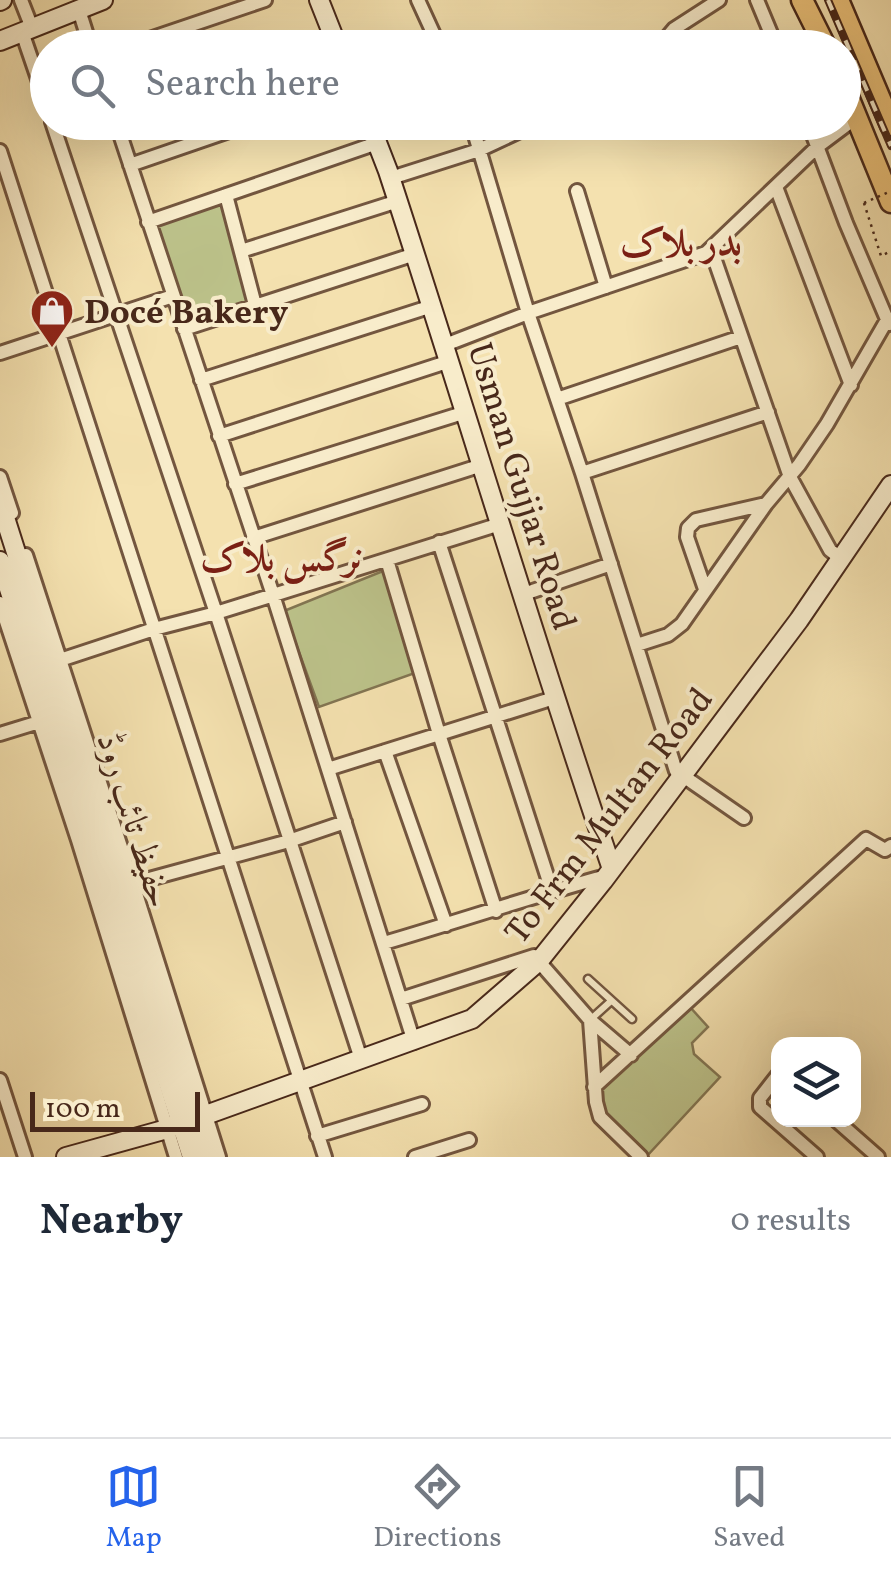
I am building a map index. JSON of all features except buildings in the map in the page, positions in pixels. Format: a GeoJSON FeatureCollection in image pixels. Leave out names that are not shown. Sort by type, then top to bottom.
{"type":"FeatureCollection","features":[{"type":"Feature","properties":{"kind":"main road"},"geometry":{"type":"LineString","coordinates":[[802,0],[817,30]]}},
{"type":"Feature","properties":{"kind":"main road"},"geometry":{"type":"LineString","coordinates":[[838,0],[851,30]]}},
{"type":"Feature","properties":{"kind":"main road"},"geometry":{"type":"LineString","coordinates":[[861,54],[891,125]]}},
{"type":"Feature","properties":{"kind":"main road"},"geometry":{"type":"LineString","coordinates":[[861,125],[891,202]]}},
{"type":"Feature","properties":{"kind":"street"},"geometry":{"type":"LineString","coordinates":[[21,0],[30,41]]}},
{"type":"Feature","properties":{"kind":"street"},"geometry":{"type":"LineString","coordinates":[[0,40],[103,0]]}},
{"type":"Feature","properties":{"kind":"street"},"geometry":{"type":"LineString","coordinates":[[177,30],[266,0]]}},
{"type":"Feature","properties":{"kind":"street"},"geometry":{"type":"LineString","coordinates":[[418,0],[432,30]]}},
{"type":"Feature","properties":{"kind":"street"},"geometry":{"type":"LineString","coordinates":[[673,30],[719,0]]}},
{"type":"Feature","properties":{"kind":"street"},"geometry":{"type":"LineString","coordinates":[[758,0],[770,30]]}},
{"type":"Feature","properties":{"kind":"street"},"geometry":{"type":"LineString","coordinates":[[325,2],[333,30]]}},
{"type":"Feature","properties":{"kind":"street"},"geometry":{"type":"LineString","coordinates":[[78,10],[85,30]]}},
{"type":"Feature","properties":{"kind":"street"},"geometry":{"type":"LineString","coordinates":[[58,140],[361,1059]]}},
{"type":"Feature","properties":{"kind":"street"},"geometry":{"type":"LineString","coordinates":[[122,140],[346,822],[414,1042]]}},
{"type":"Feature","properties":{"kind":"street"},"geometry":{"type":"LineString","coordinates":[[130,165],[203,140]]}},
{"type":"Feature","properties":{"kind":"street","name":"Usman Gujjar Road"},"geometry":{"type":"LineString","coordinates":[[376,140],[524,594],[608,875]]}},
{"type":"Feature","properties":{"kind":"street"},"geometry":{"type":"LineString","coordinates":[[476,140],[676,771],[744,818]]}},
{"type":"Feature","properties":{"kind":"street"},"geometry":{"type":"LineString","coordinates":[[391,178],[500,140]]}},
{"type":"Feature","properties":{"kind":"street"},"geometry":{"type":"LineString","coordinates":[[637,645],[676,630],[827,424],[890,322],[815,140]]}},
{"type":"Feature","properties":{"kind":"street"},"geometry":{"type":"LineString","coordinates":[[219,436],[448,353],[528,313],[706,253],[827,140]]}},
{"type":"Feature","properties":{"kind":"street"},"geometry":{"type":"LineString","coordinates":[[148,222],[378,144]]}},
{"type":"Feature","properties":{"kind":"street"},"geometry":{"type":"LineString","coordinates":[[0,150],[325,1157]]}},
{"type":"Feature","properties":{"kind":"street"},"geometry":{"type":"LineString","coordinates":[[776,187],[851,386]]}},
{"type":"Feature","properties":{"kind":"street"},"geometry":{"type":"LineString","coordinates":[[577,192],[606,287]]}},
{"type":"Feature","properties":{"kind":"street"},"geometry":{"type":"LineString","coordinates":[[226,195],[255,306]]}},
{"type":"Feature","properties":{"kind":"street"},"geometry":{"type":"LineString","coordinates":[[241,250],[398,200]]}},
{"type":"Feature","properties":{"kind":"street"},"geometry":{"type":"LineString","coordinates":[[710,249],[790,477],[830,550],[840,558]]}},
{"type":"Feature","properties":{"kind":"street"},"geometry":{"type":"LineString","coordinates":[[184,328],[415,254]]}},
{"type":"Feature","properties":{"kind":"street"},"geometry":{"type":"LineString","coordinates":[[0,354],[173,296]]}},
{"type":"Feature","properties":{"kind":"street"},"geometry":{"type":"LineString","coordinates":[[201,380],[432,306]]}},
{"type":"Feature","properties":{"kind":"street"},"geometry":{"type":"LineString","coordinates":[[557,399],[741,337]]}},
{"type":"Feature","properties":{"kind":"street"},"geometry":{"type":"LineString","coordinates":[[235,484],[466,412]]}},
{"type":"Feature","properties":{"kind":"street"},"geometry":{"type":"LineString","coordinates":[[582,473],[768,412]]}},
{"type":"Feature","properties":{"kind":"street"},"geometry":{"type":"LineString","coordinates":[[253,538],[482,465]]}},
{"type":"Feature","properties":{"kind":"street"},"geometry":{"type":"LineString","coordinates":[[0,477],[56,662],[500,524]]}},
{"type":"Feature","properties":{"kind":"street","name":"To Frm Multan Road"},"geometry":{"type":"LineString","coordinates":[[67,1157],[188,1122],[472,1019],[539,961],[608,875],[799,620],[891,485]]}},
{"type":"Feature","properties":{"kind":"street","name":"حفیظ تائب روڈ"},"geometry":{"type":"LineString","coordinates":[[0,502],[127,885],[188,1122],[192,1157]]}},
{"type":"Feature","properties":{"kind":"street"},"geometry":{"type":"LineString","coordinates":[[705,589],[686,537],[691,524],[766,504]]}},
{"type":"Feature","properties":{"kind":"street"},"geometry":{"type":"LineString","coordinates":[[440,542],[552,891]]}},
{"type":"Feature","properties":{"kind":"street","name":"حفیظ تائب روڈ"},"geometry":{"type":"LineString","coordinates":[[0,560],[46,729],[188,1122],[208,1157]]}},
{"type":"Feature","properties":{"kind":"street"},"geometry":{"type":"LineString","coordinates":[[387,560],[496,911]]}},
{"type":"Feature","properties":{"kind":"street"},"geometry":{"type":"LineString","coordinates":[[524,594],[611,564]]}},
{"type":"Feature","properties":{"kind":"street"},"geometry":{"type":"LineString","coordinates":[[0,604],[46,729],[0,734]]}},
{"type":"Feature","properties":{"kind":"street"},"geometry":{"type":"LineString","coordinates":[[328,768],[554,698]]}},
{"type":"Feature","properties":{"kind":"street"},"geometry":{"type":"LineString","coordinates":[[385,751],[446,925]]}},
{"type":"Feature","properties":{"kind":"street"},"geometry":{"type":"LineString","coordinates":[[127,885],[346,822]]}},
{"type":"Feature","properties":{"kind":"street"},"geometry":{"type":"LineString","coordinates":[[594,1087],[866,839],[885,850],[891,846]]}},
{"type":"Feature","properties":{"kind":"street"},"geometry":{"type":"LineString","coordinates":[[384,943],[608,875]]}},
{"type":"Feature","properties":{"kind":"street"},"geometry":{"type":"LineString","coordinates":[[401,999],[534,956],[590,1020],[631,1054]]}},
{"type":"Feature","properties":{"kind":"street"},"geometry":{"type":"LineString","coordinates":[[590,1020],[600,1117],[640,1157]]}},
{"type":"Feature","properties":{"kind":"street"},"geometry":{"type":"LineString","coordinates":[[0,1080],[25,1157]]}},
{"type":"Feature","properties":{"kind":"street"},"geometry":{"type":"LineString","coordinates":[[771,1084],[760,1098],[760,1107],[771,1117]]}},
{"type":"Feature","properties":{"kind":"street"},"geometry":{"type":"LineString","coordinates":[[318,1136],[422,1104]]}},
{"type":"Feature","properties":{"kind":"street"},"geometry":{"type":"LineString","coordinates":[[176,1157],[188,1122]]}},
{"type":"Feature","properties":{"kind":"street"},"geometry":{"type":"LineString","coordinates":[[188,1122],[218,1157]]}},
{"type":"Feature","properties":{"kind":"street"},"geometry":{"type":"LineString","coordinates":[[783,1127],[817,1157]]}},
{"type":"Feature","properties":{"kind":"street"},"geometry":{"type":"LineString","coordinates":[[844,1127],[877,1157]]}},
{"type":"Feature","properties":{"kind":"street"},"geometry":{"type":"LineString","coordinates":[[415,1157],[470,1140]]}},
{"type":"Feature","properties":{"kind":"lane"},"geometry":{"type":"LineString","coordinates":[[588,979],[632,1020]]}},
{"type":"Feature","properties":{"kind":"lane"},"geometry":{"type":"LineString","coordinates":[[590,1020],[611,1000]]}},
{"type":"Feature","properties":{"kind":"path"},"geometry":{"type":"LineString","coordinates":[[891,191],[864,203],[881,256],[891,251]]}},
{"type":"Feature","properties":{"kind":"green space"},"geometry":{"type":"Polygon","coordinates":[[[224,200],[249,303],[187,321],[155,225],[224,200]]]}},
{"type":"Feature","properties":{"kind":"green space"},"geometry":{"type":"Polygon","coordinates":[[[383,571],[415,673],[319,707],[284,611],[383,571]]]}},
{"type":"Feature","properties":{"kind":"green space"},"geometry":{"type":"Polygon","coordinates":[[[690,1007],[708,1027],[692,1043],[694,1054],[720,1077],[646,1157],[605,1115],[600,1088],[690,1007]]]}},
{"type":"Feature","properties":{"kind":"railway"},"geometry":{"type":"LineString","coordinates":[[828,0],[841,30]]}},
{"type":"Feature","properties":{"kind":"railway"},"geometry":{"type":"LineString","coordinates":[[861,76],[891,146]]}},
{"type":"Feature","properties":{"kind":"place","name":"Docé Bakery"},"geometry":{"type":"Point","coordinates":[52,349]}},
{"type":"Feature","properties":{"kind":"district","name":"بدر بلاک"},"geometry":{"type":"Point","coordinates":[681,242]}},
{"type":"Feature","properties":{"kind":"district","name":"نرگس بلاک"},"geometry":{"type":"Point","coordinates":[282,557]}}]}
